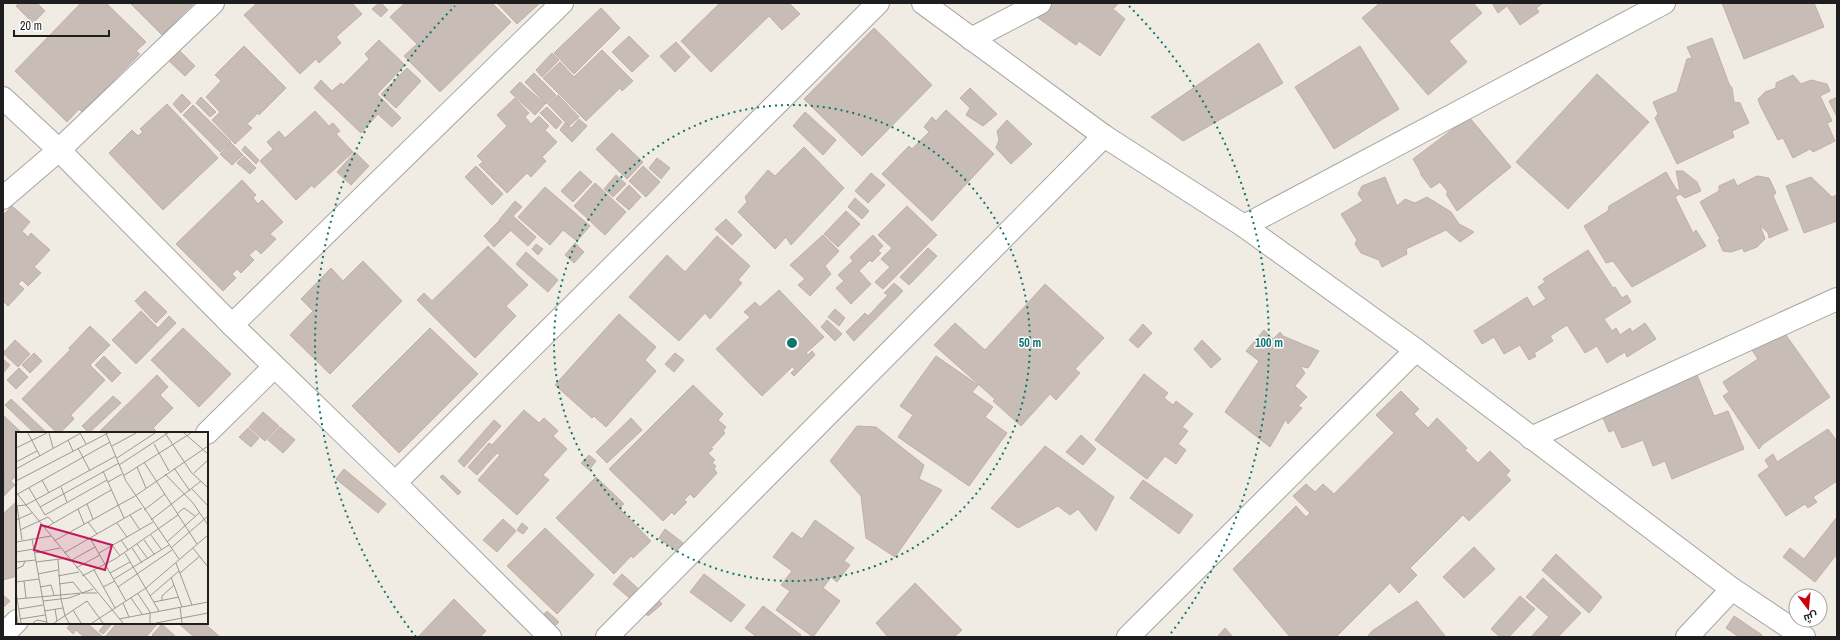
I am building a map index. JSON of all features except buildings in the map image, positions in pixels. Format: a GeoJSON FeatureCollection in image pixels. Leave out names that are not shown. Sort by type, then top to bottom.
{"type":"FeatureCollection","features":[{"type":"Feature","properties":{"kind":"street"},"geometry":{"type":"LineString","coordinates":[[3,198],[59,150],[213,3]]}},
{"type":"Feature","properties":{"kind":"street"},"geometry":{"type":"LineString","coordinates":[[232,325],[562,3]]}},
{"type":"Feature","properties":{"kind":"street"},"geometry":{"type":"LineString","coordinates":[[395,483],[878,3]]}},
{"type":"Feature","properties":{"kind":"street"},"geometry":{"type":"LineString","coordinates":[[923,3],[1104,136],[1244,226],[1416,350],[1732,589],[1804,637]]}},
{"type":"Feature","properties":{"kind":"street"},"geometry":{"type":"LineString","coordinates":[[971,39],[1040,3]]}},
{"type":"Feature","properties":{"kind":"street"},"geometry":{"type":"LineString","coordinates":[[1244,226],[1664,3]]}},
{"type":"Feature","properties":{"kind":"street"},"geometry":{"type":"LineString","coordinates":[[3,98],[59,150],[274,367],[395,483],[550,637]]}},
{"type":"Feature","properties":{"kind":"street"},"geometry":{"type":"LineString","coordinates":[[607,637],[1104,136]]}},
{"type":"Feature","properties":{"kind":"street"},"geometry":{"type":"LineString","coordinates":[[1531,438],[1837,299]]}},
{"type":"Feature","properties":{"kind":"street"},"geometry":{"type":"LineString","coordinates":[[1128,637],[1416,350]]}},
{"type":"Feature","properties":{"kind":"street"},"geometry":{"type":"LineString","coordinates":[[208,433],[274,367]]}},
{"type":"Feature","properties":{"kind":"street"},"geometry":{"type":"LineString","coordinates":[[1687,637],[1732,589]]}},
{"type":"Feature","properties":{"kind":"street"},"geometry":{"type":"LineString","coordinates":[[3,635],[16,622]]}}]}
